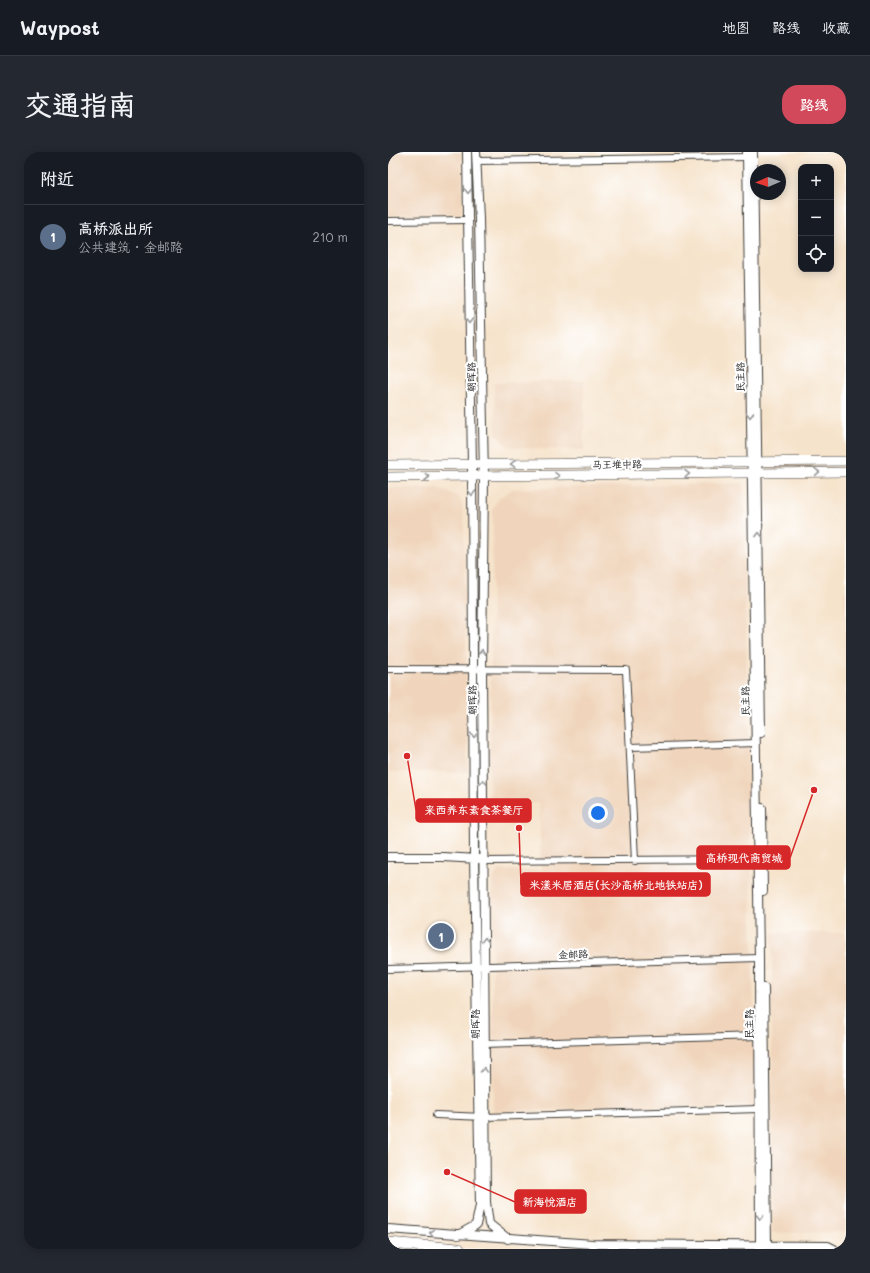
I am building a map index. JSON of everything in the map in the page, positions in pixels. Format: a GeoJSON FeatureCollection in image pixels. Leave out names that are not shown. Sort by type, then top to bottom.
{"type":"FeatureCollection","features":[{"type":"Feature","properties":{"kind":"highway"},"geometry":{"type":"LineString","coordinates":[[388,1243],[459,1249]]}},
{"type":"Feature","properties":{"kind":"main road","name":"马王堆中路"},"geometry":{"type":"LineString","coordinates":[[388,465],[846,461]]}},
{"type":"Feature","properties":{"kind":"main road","name":"马王堆中路"},"geometry":{"type":"LineString","coordinates":[[388,477],[846,473]]}},
{"type":"Feature","properties":{"kind":"street","name":"朝晖路"},"geometry":{"type":"LineString","coordinates":[[458,1235],[476,1224],[480,1205],[481,967],[484,861],[471,477],[467,152]]}},
{"type":"Feature","properties":{"kind":"street"},"geometry":{"type":"LineString","coordinates":[[476,156],[749,154]]}},
{"type":"Feature","properties":{"kind":"street","name":"民主路"},"geometry":{"type":"LineString","coordinates":[[749,154],[755,473],[762,1247]]}},
{"type":"Feature","properties":{"kind":"street","name":"朝晖路"},"geometry":{"type":"LineString","coordinates":[[476,156],[479,219],[484,477],[474,858],[484,1044],[481,1117],[486,1202],[489,1224],[508,1239]]}},
{"type":"Feature","properties":{"kind":"street"},"geometry":{"type":"LineString","coordinates":[[388,221],[468,220]]}},
{"type":"Feature","properties":{"kind":"street"},"geometry":{"type":"LineString","coordinates":[[846,461],[846,473]]}},
{"type":"Feature","properties":{"kind":"street","name":"民主路"},"geometry":{"type":"LineString","coordinates":[[755,473],[759,1109],[762,1247]]}},
{"type":"Feature","properties":{"kind":"street"},"geometry":{"type":"LineString","coordinates":[[388,669],[626,670],[635,861]]}},
{"type":"Feature","properties":{"kind":"street"},"geometry":{"type":"LineString","coordinates":[[630,747],[756,743]]}},
{"type":"Feature","properties":{"kind":"street"},"geometry":{"type":"LineString","coordinates":[[388,857],[474,858],[484,861],[757,860]]}},
{"type":"Feature","properties":{"kind":"street","name":"金邮路"},"geometry":{"type":"LineString","coordinates":[[388,969],[759,958]]}},
{"type":"Feature","properties":{"kind":"street"},"geometry":{"type":"LineString","coordinates":[[484,1044],[759,1036]]}},
{"type":"Feature","properties":{"kind":"street"},"geometry":{"type":"LineString","coordinates":[[436,1115],[481,1117],[759,1109]]}},
{"type":"Feature","properties":{"kind":"street"},"geometry":{"type":"LineString","coordinates":[[388,1229],[508,1239],[593,1244],[762,1247],[828,1246],[834,1249]]}},
{"type":"Feature","properties":{"kind":"shaded area"},"geometry":{"type":"Polygon","coordinates":[[[388,152],[462,152],[462,214],[388,215],[388,152]]]}},
{"type":"Feature","properties":{"kind":"shaded area"},"geometry":{"type":"Polygon","coordinates":[[[584,381],[584,450],[511,447],[500,440],[496,431],[494,383],[584,381]]]}},
{"type":"Feature","properties":{"kind":"shaded area"},"geometry":{"type":"Polygon","coordinates":[[[743,483],[756,1106],[493,1111],[492,881],[498,870],[541,870],[539,803],[489,806],[493,508],[499,498],[513,489],[743,483]]]}},
{"type":"Feature","properties":{"kind":"shaded area"},"geometry":{"type":"Polygon","coordinates":[[[388,488],[435,488],[444,490],[459,497],[462,505],[464,523],[468,772],[388,772],[388,488]]]}},
{"type":"Feature","properties":{"kind":"shaded area"},"geometry":{"type":"Polygon","coordinates":[[[844,592],[846,592],[846,741],[844,592]]]}},
{"type":"Feature","properties":{"kind":"shaded area"},"geometry":{"type":"Polygon","coordinates":[[[772,933],[846,933],[846,1232],[772,1233],[772,933]]]}},
{"type":"Feature","properties":{"kind":"place","name":"来西养东素食茶餐厅"},"geometry":{"type":"Point","coordinates":[407,756]}},
{"type":"Feature","properties":{"kind":"place","name":"高桥现代商贸城"},"geometry":{"type":"Point","coordinates":[814,790]}},
{"type":"Feature","properties":{"kind":"place","name":"米漾米居酒店(长沙高桥北地铁站店)"},"geometry":{"type":"Point","coordinates":[519,828]}},
{"type":"Feature","properties":{"kind":"place","name":"高桥派出所"},"geometry":{"type":"Point","coordinates":[441,936]}},
{"type":"Feature","properties":{"kind":"place","name":"新海悦酒店"},"geometry":{"type":"Point","coordinates":[447,1172]}}]}
